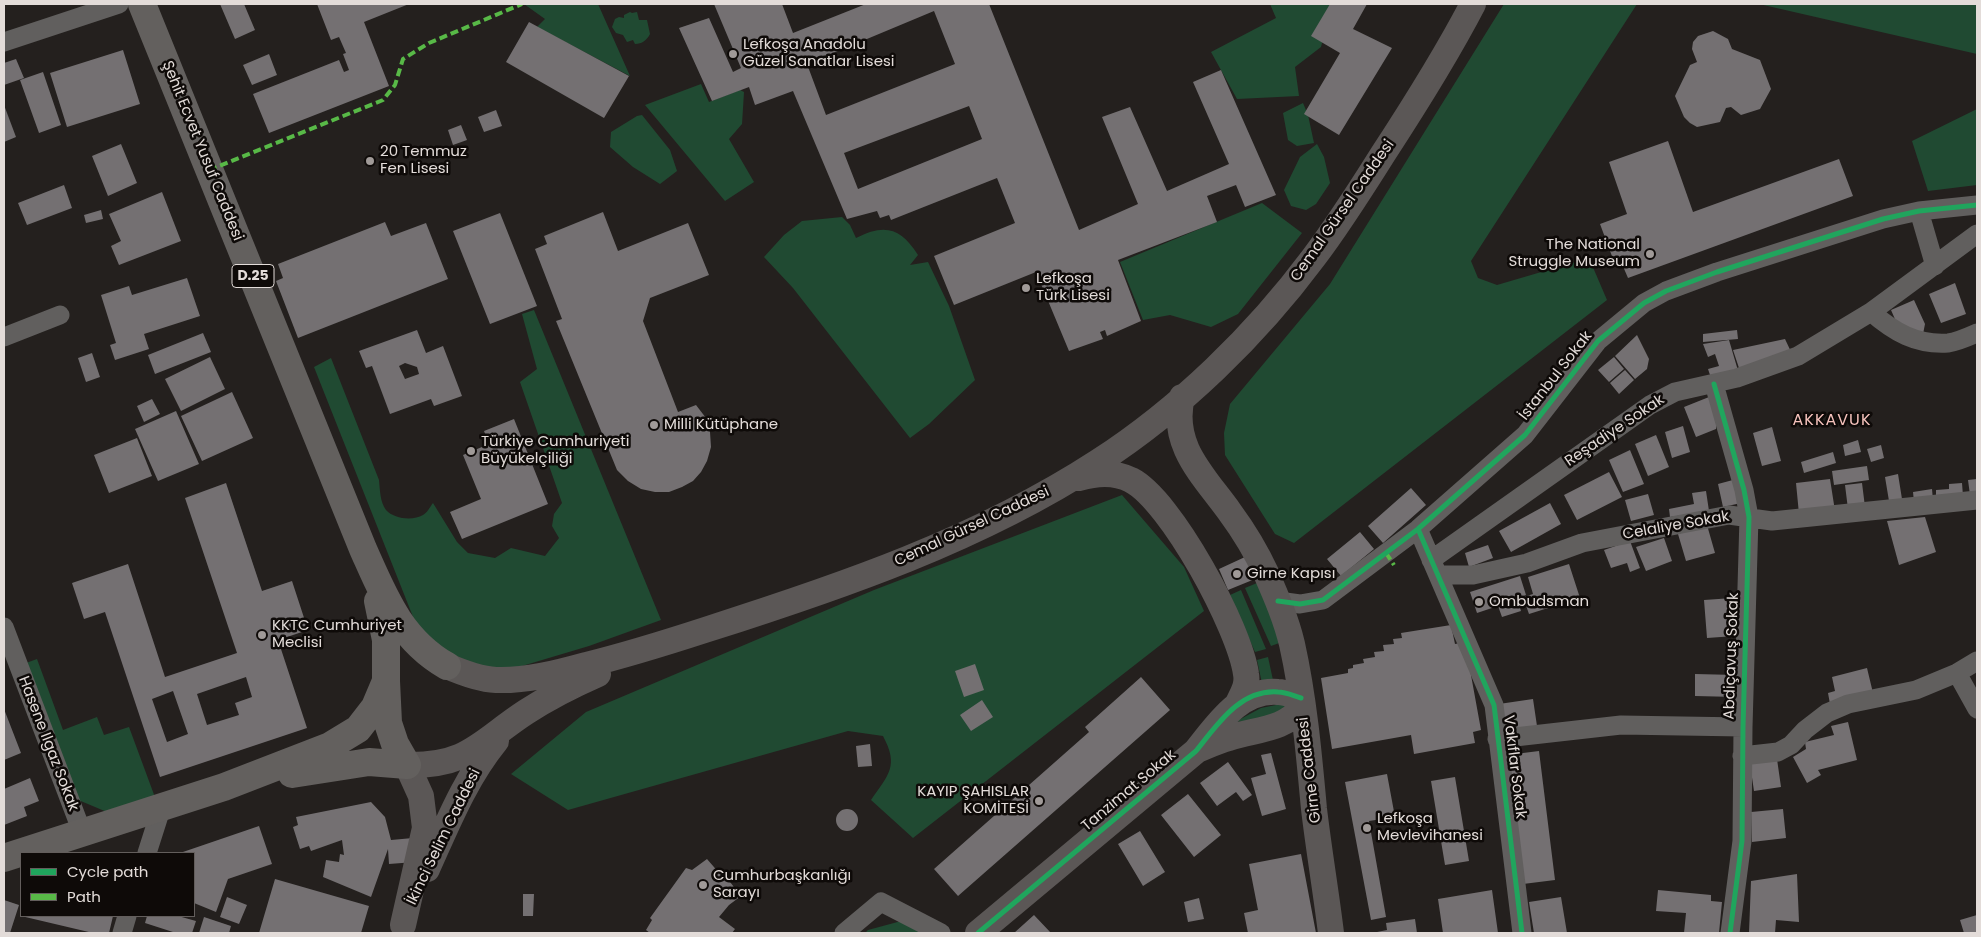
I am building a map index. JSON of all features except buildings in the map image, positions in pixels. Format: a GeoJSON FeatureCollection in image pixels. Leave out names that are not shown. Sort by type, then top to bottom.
{"type":"FeatureCollection","features":[{"type":"Feature","properties":{"kind":"main road","name":"Şehit Ecvet Yusuf Caddesi"},"geometry":{"type":"LineString","coordinates":[[142,4],[363,549],[385,597],[403,629],[422,649],[447,666]]}},
{"type":"Feature","properties":{"kind":"main road","name":"Şehit Ecvet Yusuf Caddesi"},"geometry":{"type":"LineString","coordinates":[[363,549],[384,627],[388,722],[395,744],[407,765]]}},
{"type":"Feature","properties":{"kind":"main road"},"geometry":{"type":"LineString","coordinates":[[22,852],[224,787],[306,756],[347,738],[358,730],[375,707],[386,681]]}},
{"type":"Feature","properties":{"kind":"main road"},"geometry":{"type":"LineString","coordinates":[[224,787],[369,762],[407,765]]}},
{"type":"Feature","properties":{"kind":"main road"},"geometry":{"type":"LineString","coordinates":[[4,858],[20,853]]}},
{"type":"Feature","properties":{"kind":"street"},"geometry":{"type":"LineString","coordinates":[[4,42],[119,4]]}},
{"type":"Feature","properties":{"kind":"street","name":"Cemal Gürsel Caddesi"},"geometry":{"type":"LineString","coordinates":[[447,666],[477,677],[496,680],[517,679],[580,667],[674,640],[759,613],[891,565],[999,518],[1098,462],[1158,419],[1211,372],[1265,318],[1314,257],[1421,95],[1473,4]]}},
{"type":"Feature","properties":{"kind":"street","name":"İstanbul Sokak"},"geometry":{"type":"LineString","coordinates":[[1278,601],[1300,604],[1323,600],[1418,528],[1525,435],[1598,341],[1644,303],[1666,291],[1716,272],[1883,219],[1919,211],[1977,205]]}},
{"type":"Feature","properties":{"kind":"street"},"geometry":{"type":"LineString","coordinates":[[1919,211],[1935,266]]}},
{"type":"Feature","properties":{"kind":"street","name":"Reşadiye Sokak"},"geometry":{"type":"LineString","coordinates":[[1435,568],[1626,420],[1650,405],[1675,392],[1714,384],[1756,372],[1798,356],[1871,312],[1977,234]]}},
{"type":"Feature","properties":{"kind":"street"},"geometry":{"type":"LineString","coordinates":[[1871,312],[1890,329],[1915,340],[1949,343],[1977,334]]}},
{"type":"Feature","properties":{"kind":"street"},"geometry":{"type":"LineString","coordinates":[[4,337],[60,315]]}},
{"type":"Feature","properties":{"kind":"street","name":"Abdiçavuş Sokak"},"geometry":{"type":"LineString","coordinates":[[1714,384],[1744,490],[1749,517],[1742,756],[1742,841],[1730,933]]}},
{"type":"Feature","properties":{"kind":"street","name":"Girne Caddesi"},"geometry":{"type":"LineString","coordinates":[[1182,397],[1179,412],[1180,429],[1189,452],[1202,477],[1228,510],[1253,548],[1278,601],[1292,644],[1302,702],[1331,933]]}},
{"type":"Feature","properties":{"kind":"street"},"geometry":{"type":"LineString","coordinates":[[1068,480],[1103,473],[1130,479],[1141,486],[1171,520],[1217,597],[1236,639],[1246,675],[1246,688],[1238,703]]}},
{"type":"Feature","properties":{"kind":"street","name":"Celaliye Sokak"},"geometry":{"type":"LineString","coordinates":[[1435,568],[1473,575],[1527,563],[1582,543],[1729,515],[1772,521],[1977,500]]}},
{"type":"Feature","properties":{"kind":"street","name":"Vakıflar Sokak"},"geometry":{"type":"LineString","coordinates":[[1418,528],[1494,705],[1522,933]]}},
{"type":"Feature","properties":{"kind":"street","name":"Hasene Ilgaz Sokak"},"geometry":{"type":"LineString","coordinates":[[4,627],[82,832]]}},
{"type":"Feature","properties":{"kind":"street","name":"Cemal Gürsel Caddesi"},"geometry":{"type":"LineString","coordinates":[[407,765],[433,765],[456,759],[489,740],[524,713],[565,690],[674,640]]}},
{"type":"Feature","properties":{"kind":"street"},"geometry":{"type":"LineString","coordinates":[[1742,756],[1778,752],[1791,745],[1805,730],[1827,713],[1848,704],[1916,690],[1957,673],[1977,661]]}},
{"type":"Feature","properties":{"kind":"street"},"geometry":{"type":"LineString","coordinates":[[1957,673],[1977,709]]}},
{"type":"Feature","properties":{"kind":"street","name":"Tanzimat Sokak"},"geometry":{"type":"LineString","coordinates":[[978,933],[1196,751],[1222,718],[1238,703],[1257,694],[1279,692],[1302,702],[1297,714],[1285,723],[1229,738],[1196,751]]}},
{"type":"Feature","properties":{"kind":"street"},"geometry":{"type":"LineString","coordinates":[[1497,739],[1621,724],[1743,728]]}},
{"type":"Feature","properties":{"kind":"street","name":"İkinci Selim Caddesi"},"geometry":{"type":"LineString","coordinates":[[401,929],[464,791],[481,761],[507,726]]}},
{"type":"Feature","properties":{"kind":"street","name":"İkinci Selim Caddesi"},"geometry":{"type":"LineString","coordinates":[[401,929],[425,828],[421,796],[407,765]]}},
{"type":"Feature","properties":{"kind":"street"},"geometry":{"type":"LineString","coordinates":[[147,852],[162,806]]}},
{"type":"Feature","properties":{"kind":"street"},"geometry":{"type":"LineString","coordinates":[[844,933],[881,902],[941,933]]}},
{"type":"Feature","properties":{"kind":"street"},"geometry":{"type":"LineString","coordinates":[[122,933],[128,917]]}},
{"type":"Feature","properties":{"kind":"green space"},"geometry":{"type":"Polygon","coordinates":[[[524,4],[598,4],[630,76],[537,27],[545,19],[524,4]]]}},
{"type":"Feature","properties":{"kind":"green space"},"geometry":{"type":"Polygon","coordinates":[[[1270,4],[1332,4],[1321,47],[1295,67],[1299,96],[1237,99],[1211,52],[1276,18],[1270,4]]]}},
{"type":"Feature","properties":{"kind":"green space"},"geometry":{"type":"Polygon","coordinates":[[[1504,4],[1637,4],[1471,261],[1478,278],[1497,285],[1589,258],[1607,300],[1294,543],[1275,534],[1225,455],[1224,433],[1230,404],[1330,284],[1504,4]]]}},
{"type":"Feature","properties":{"kind":"green space"},"geometry":{"type":"Polygon","coordinates":[[[1759,4],[1977,4],[1977,54],[1759,4]]]}},
{"type":"Feature","properties":{"kind":"green space"},"geometry":{"type":"Polygon","coordinates":[[[630,12],[637,12],[639,20],[647,20],[650,34],[646,40],[640,43],[635,44],[633,40],[627,42],[623,35],[616,33],[612,27],[615,19],[619,17],[624,18],[624,15],[630,12]]]}},
{"type":"Feature","properties":{"kind":"green space"},"geometry":{"type":"Polygon","coordinates":[[[701,84],[709,102],[740,90],[744,92],[742,124],[729,139],[754,182],[725,201],[645,105],[701,84]]]}},
{"type":"Feature","properties":{"kind":"green space"},"geometry":{"type":"Polygon","coordinates":[[[1303,103],[1308,115],[1314,143],[1297,146],[1288,140],[1283,113],[1303,103]]]}},
{"type":"Feature","properties":{"kind":"green space"},"geometry":{"type":"Polygon","coordinates":[[[1977,109],[1977,185],[1928,191],[1912,141],[1977,109]]]}},
{"type":"Feature","properties":{"kind":"green space"},"geometry":{"type":"Polygon","coordinates":[[[642,115],[670,150],[677,171],[660,184],[633,167],[610,147],[611,132],[637,116],[642,115]]]}},
{"type":"Feature","properties":{"kind":"green space"},"geometry":{"type":"Polygon","coordinates":[[[1317,144],[1324,157],[1330,183],[1316,204],[1306,210],[1291,206],[1284,190],[1300,157],[1317,144]]]}},
{"type":"Feature","properties":{"kind":"green space"},"geometry":{"type":"Polygon","coordinates":[[[1262,203],[1302,233],[1238,314],[1211,327],[1170,315],[1143,320],[1120,262],[1262,203]]]}},
{"type":"Feature","properties":{"kind":"green space"},"geometry":{"type":"Polygon","coordinates":[[[842,217],[850,225],[856,238],[876,231],[891,231],[905,239],[918,255],[910,265],[928,262],[949,306],[975,380],[929,424],[910,438],[793,288],[764,257],[784,235],[802,221],[842,217]]]}},
{"type":"Feature","properties":{"kind":"green space"},"geometry":{"type":"Polygon","coordinates":[[[534,310],[661,620],[589,646],[512,669],[468,665],[421,637],[314,367],[331,358],[379,480],[383,503],[389,513],[404,518],[419,517],[433,503],[457,542],[468,553],[495,558],[511,548],[545,556],[559,538],[552,526],[554,514],[562,503],[520,382],[537,369],[522,314],[534,310]]]}},
{"type":"Feature","properties":{"kind":"green space"},"geometry":{"type":"Polygon","coordinates":[[[1122,495],[1184,567],[1204,611],[913,838],[871,800],[890,770],[890,755],[883,736],[848,731],[568,810],[511,774],[586,712],[874,590],[1122,495]]]}},
{"type":"Feature","properties":{"kind":"green space"},"geometry":{"type":"Polygon","coordinates":[[[1257,583],[1282,642],[1271,646],[1245,588],[1257,583]]]}},
{"type":"Feature","properties":{"kind":"green space"},"geometry":{"type":"Polygon","coordinates":[[[1241,590],[1266,649],[1255,652],[1230,595],[1241,590]]]}},
{"type":"Feature","properties":{"kind":"green space"},"geometry":{"type":"Polygon","coordinates":[[[1268,657],[1276,694],[1263,688],[1257,660],[1268,657]]]}},
{"type":"Feature","properties":{"kind":"green space"},"geometry":{"type":"Polygon","coordinates":[[[37,659],[63,730],[97,717],[104,735],[129,727],[156,800],[114,815],[76,799],[26,663],[37,659]]]}},
{"type":"Feature","properties":{"kind":"green space"},"geometry":{"type":"Polygon","coordinates":[[[1281,704],[1295,708],[1297,716],[1235,722],[1261,708],[1281,704]]]}},
{"type":"Feature","properties":{"kind":"green space"},"geometry":{"type":"Polygon","coordinates":[[[905,920],[921,933],[865,933],[868,930],[905,920]]]}},
{"type":"Feature","properties":{"kind":"marked path"},"geometry":{"type":"LineString","coordinates":[[209,170],[383,100],[395,85],[403,59],[429,43],[522,4]]}},
{"type":"Feature","properties":{"kind":"marked path"},"geometry":{"type":"LineString","coordinates":[[1386,553],[1394,565]]}},
{"type":"Feature","properties":{"kind":"cycle path"},"geometry":{"type":"LineString","coordinates":[[1278,601],[1300,604],[1323,600],[1418,529],[1525,435],[1598,341],[1644,303],[1666,291],[1717,272],[1883,219],[1919,211],[1977,205]]}},
{"type":"Feature","properties":{"kind":"cycle path"},"geometry":{"type":"LineString","coordinates":[[1714,384],[1744,490],[1749,517],[1742,841],[1730,933]]}},
{"type":"Feature","properties":{"kind":"cycle path"},"geometry":{"type":"LineString","coordinates":[[1418,529],[1494,705],[1522,933]]}},
{"type":"Feature","properties":{"kind":"cycle path"},"geometry":{"type":"LineString","coordinates":[[978,933],[1196,751],[1221,720],[1241,702],[1252,696],[1264,693],[1281,692],[1301,698]]}},
{"type":"Feature","properties":{"kind":"place","name":"Lefkoşa Anadolu Güzel Sanatlar Lisesi"},"geometry":{"type":"Point","coordinates":[733,54]}},
{"type":"Feature","properties":{"kind":"place","name":"20 Temmuz Fen Lisesi"},"geometry":{"type":"Point","coordinates":[370,161]}},
{"type":"Feature","properties":{"kind":"place","name":"The National Struggle Museum"},"geometry":{"type":"Point","coordinates":[1650,254]}},
{"type":"Feature","properties":{"kind":"place","name":"Lefkoşa Türk Lisesi"},"geometry":{"type":"Point","coordinates":[1026,288]}},
{"type":"Feature","properties":{"kind":"place","name":"Milli Kütüphane"},"geometry":{"type":"Point","coordinates":[654,425]}},
{"type":"Feature","properties":{"kind":"place","name":"Türkiye Cumhuriyeti Büyükelçiliği"},"geometry":{"type":"Point","coordinates":[471,451]}},
{"type":"Feature","properties":{"kind":"place","name":"Girne Kapısı"},"geometry":{"type":"Point","coordinates":[1237,574]}},
{"type":"Feature","properties":{"kind":"place","name":"Ombudsman"},"geometry":{"type":"Point","coordinates":[1479,602]}},
{"type":"Feature","properties":{"kind":"place","name":"KKTC Cumhuriyet Meclisi"},"geometry":{"type":"Point","coordinates":[262,635]}},
{"type":"Feature","properties":{"kind":"place","name":"KAYIP ŞAHISLAR KOMİTESİ"},"geometry":{"type":"Point","coordinates":[1039,801]}},
{"type":"Feature","properties":{"kind":"place","name":"Lefkoşa Mevlevihanesi"},"geometry":{"type":"Point","coordinates":[1367,828]}},
{"type":"Feature","properties":{"kind":"place","name":"Cumhurbaşkanlığı Sarayı"},"geometry":{"type":"Point","coordinates":[703,885]}},
{"type":"Feature","properties":{"kind":"district","name":"AKKAVUK"},"geometry":{"type":"Point","coordinates":[1832,421]}}]}
